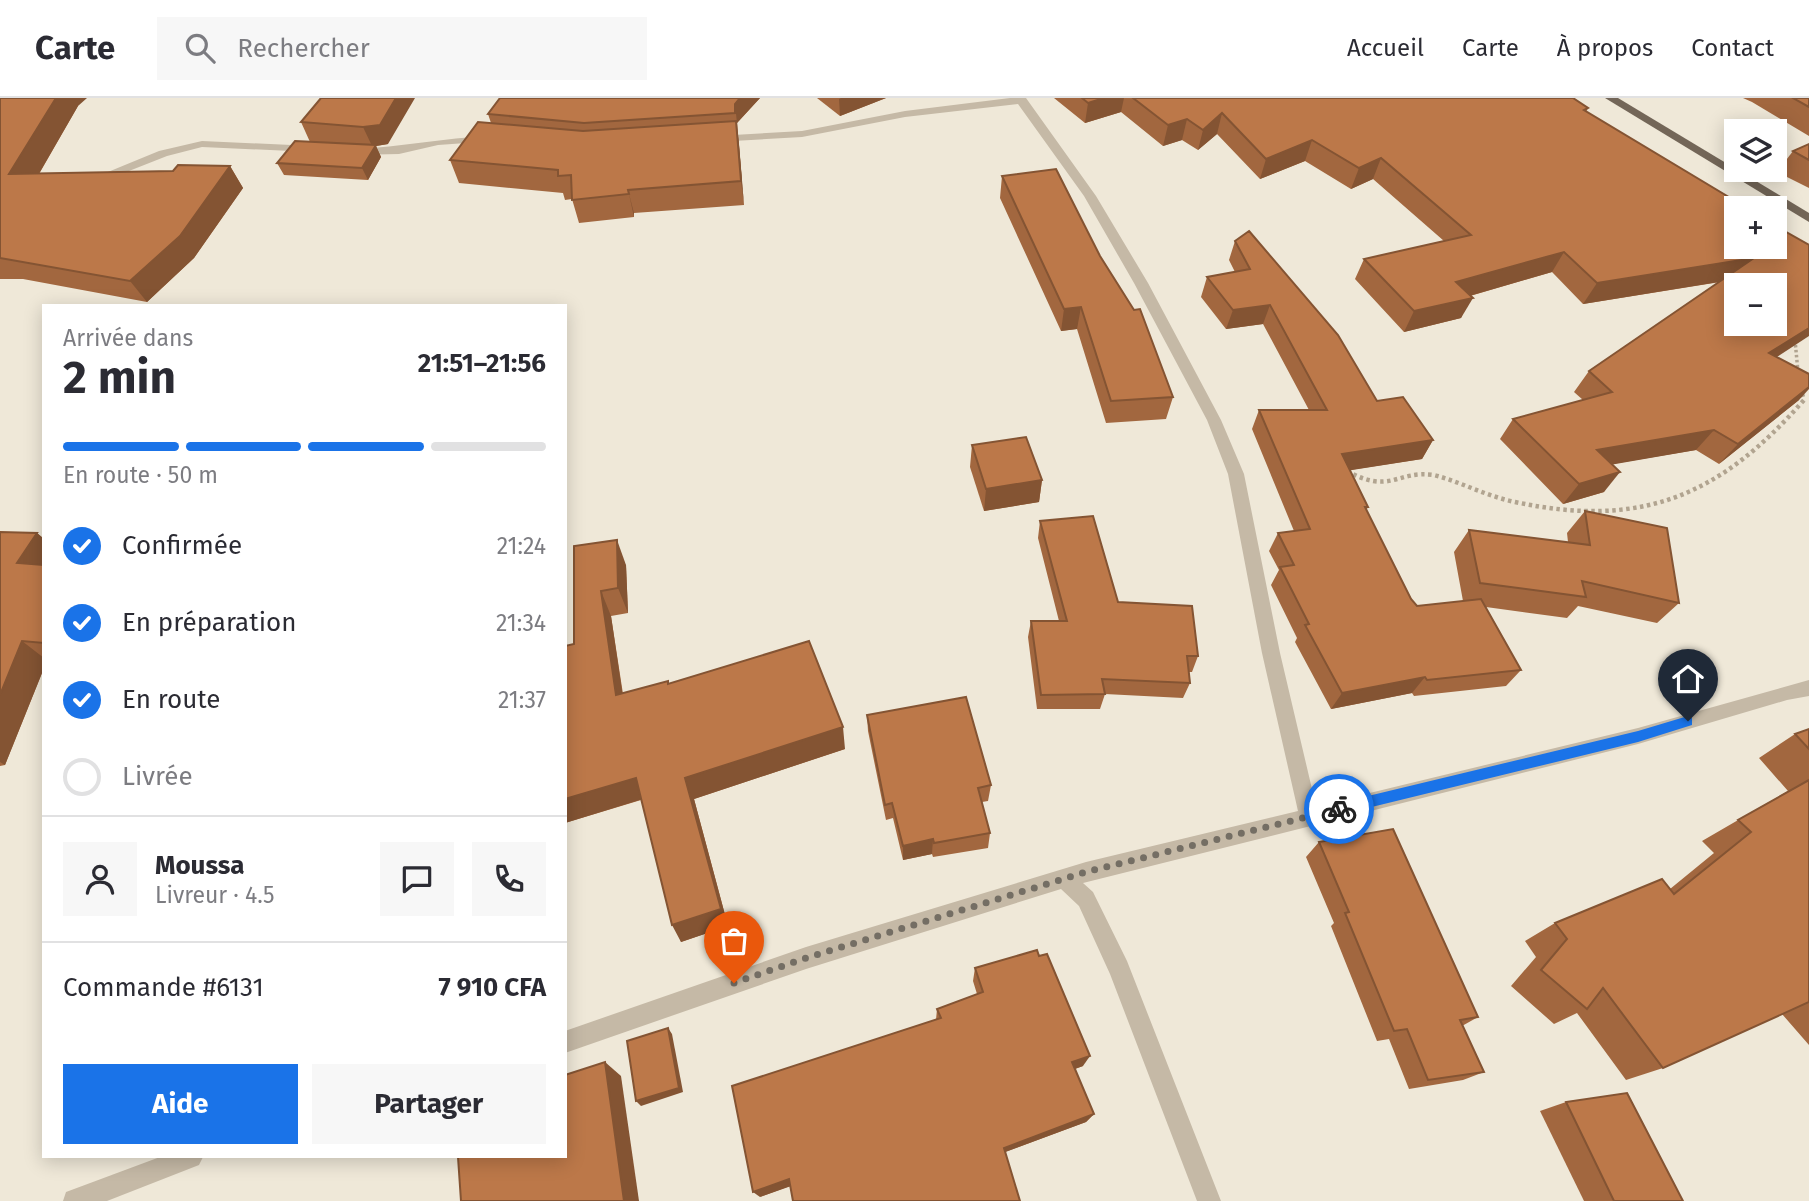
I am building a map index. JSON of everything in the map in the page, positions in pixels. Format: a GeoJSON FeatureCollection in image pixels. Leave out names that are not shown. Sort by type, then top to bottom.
{"type":"FeatureCollection","features":[{"type":"Feature","properties":{"kind":"main road"},"geometry":{"type":"LineString","coordinates":[[1610,98],[1809,218]]}},
{"type":"Feature","properties":{"kind":"street"},"geometry":{"type":"LineString","coordinates":[[707,140],[802,134],[905,114],[1021,99],[1090,196],[1141,283],[1214,420],[1236,474],[1271,653],[1309,817]]}},
{"type":"Feature","properties":{"kind":"street"},"geometry":{"type":"LineString","coordinates":[[345,151],[399,151],[469,138],[505,140]]}},
{"type":"Feature","properties":{"kind":"street"},"geometry":{"type":"LineString","coordinates":[[91,181],[163,153],[202,145],[233,144],[325,150]]}},
{"type":"Feature","properties":{"kind":"street"},"geometry":{"type":"LineString","coordinates":[[567,1041],[806,958],[1065,879],[1638,736],[1809,688]]}},
{"type":"Feature","properties":{"kind":"street"},"geometry":{"type":"LineString","coordinates":[[1065,879],[1086,899],[1119,969],[1209,1201]]}},
{"type":"Feature","properties":{"kind":"street"},"geometry":{"type":"LineString","coordinates":[[75,1201],[188,1158]]}},
{"type":"Feature","properties":{"kind":"path"},"geometry":{"type":"LineString","coordinates":[[1793,330],[1798,375]]}},
{"type":"Feature","properties":{"kind":"path"},"geometry":{"type":"LineString","coordinates":[[1340,467],[1358,477],[1384,484],[1406,477],[1431,474],[1516,502],[1559,509],[1596,513],[1651,507],[1703,488],[1756,450],[1784,426],[1804,400],[1799,386]]}},
{"type":"Feature","properties":{"kind":"building"},"geometry":{"type":"Polygon","coordinates":[[[0,98],[56,98],[9,174],[173,171],[178,165],[230,166],[180,236],[130,281],[0,258],[0,98]]]}},
{"type":"Feature","properties":{"kind":"building"},"geometry":{"type":"Polygon","coordinates":[[[321,98],[396,98],[380,125],[363,127],[301,122],[321,98]]]}},
{"type":"Feature","properties":{"kind":"building"},"geometry":{"type":"Polygon","coordinates":[[[500,98],[740,98],[735,104],[735,113],[584,123],[488,114],[500,98]]]}},
{"type":"Feature","properties":{"kind":"building"},"geometry":{"type":"Polygon","coordinates":[[[1082,98],[1104,98],[1088,103],[1082,98]]]}},
{"type":"Feature","properties":{"kind":"building"},"geometry":{"type":"Polygon","coordinates":[[[1133,98],[1573,98],[1588,108],[1584,110],[1727,196],[1724,196],[1724,259],[1748,259],[1597,283],[1564,252],[1456,282],[1473,298],[1414,311],[1364,259],[1471,235],[1381,158],[1359,168],[1312,140],[1266,159],[1222,113],[1203,130],[1187,119],[1168,125],[1133,98]]]}},
{"type":"Feature","properties":{"kind":"building"},"geometry":{"type":"Polygon","coordinates":[[[1793,98],[1809,98],[1809,107],[1793,98]]]}},
{"type":"Feature","properties":{"kind":"building"},"geometry":{"type":"Polygon","coordinates":[[[736,121],[741,181],[628,190],[629,194],[572,200],[571,175],[558,176],[558,170],[450,160],[478,122],[583,131],[736,121]]]}},
{"type":"Feature","properties":{"kind":"building"},"geometry":{"type":"Polygon","coordinates":[[[295,141],[376,145],[362,168],[277,163],[295,141]]]}},
{"type":"Feature","properties":{"kind":"building"},"geometry":{"type":"Polygon","coordinates":[[[1809,144],[1809,160],[1793,151],[1809,144]]]}},
{"type":"Feature","properties":{"kind":"building"},"geometry":{"type":"Polygon","coordinates":[[[1056,169],[1100,256],[1134,310],[1140,309],[1173,397],[1111,401],[1081,307],[1064,309],[1002,176],[1056,169]]]}},
{"type":"Feature","properties":{"kind":"building"},"geometry":{"type":"Polygon","coordinates":[[[1249,231],[1338,335],[1377,401],[1403,397],[1433,440],[1342,454],[1411,599],[1417,606],[1481,599],[1521,670],[1427,680],[1425,677],[1342,693],[1305,625],[1309,624],[1280,567],[1294,565],[1278,533],[1310,529],[1259,410],[1327,410],[1270,305],[1233,310],[1207,277],[1250,269],[1235,241],[1249,231]]]}},
{"type":"Feature","properties":{"kind":"building"},"geometry":{"type":"Polygon","coordinates":[[[1787,232],[1809,245],[1809,328],[1769,353],[1809,374],[1809,387],[1738,444],[1714,430],[1597,450],[1620,472],[1579,484],[1513,419],[1612,392],[1589,371],[1724,279],[1724,336],[1787,336],[1787,273],[1732,273],[1753,259],[1787,259],[1787,232]]]}},
{"type":"Feature","properties":{"kind":"building"},"geometry":{"type":"Polygon","coordinates":[[[1026,437],[1042,480],[986,489],[972,445],[1026,437]]]}},
{"type":"Feature","properties":{"kind":"building"},"geometry":{"type":"Polygon","coordinates":[[[1585,511],[1667,528],[1679,603],[1582,581],[1586,597],[1480,583],[1469,530],[1590,545],[1585,511]]]}},
{"type":"Feature","properties":{"kind":"building"},"geometry":{"type":"Polygon","coordinates":[[[1093,516],[1118,602],[1192,606],[1198,656],[1187,656],[1190,683],[1102,679],[1105,694],[1041,695],[1031,621],[1067,621],[1040,521],[1093,516]]]}},
{"type":"Feature","properties":{"kind":"building"},"geometry":{"type":"Polygon","coordinates":[[[0,532],[37,533],[17,563],[42,565],[42,643],[22,641],[0,695],[0,532]]]}},
{"type":"Feature","properties":{"kind":"building"},"geometry":{"type":"Polygon","coordinates":[[[617,540],[618,588],[601,591],[616,695],[668,681],[668,684],[809,641],[843,727],[685,778],[721,909],[672,925],[636,778],[567,798],[567,646],[574,644],[574,546],[617,540]]]}},
{"type":"Feature","properties":{"kind":"building"},"geometry":{"type":"Polygon","coordinates":[[[966,697],[991,785],[978,788],[990,833],[934,843],[933,839],[903,846],[892,803],[885,805],[867,715],[966,697]]]}},
{"type":"Feature","properties":{"kind":"building"},"geometry":{"type":"Polygon","coordinates":[[[1809,729],[1809,749],[1795,734],[1809,729]]]}},
{"type":"Feature","properties":{"kind":"building"},"geometry":{"type":"Polygon","coordinates":[[[1809,780],[1809,1002],[1663,1068],[1603,988],[1587,1009],[1541,970],[1567,939],[1555,923],[1662,879],[1674,894],[1751,832],[1738,820],[1809,780]]]}},
{"type":"Feature","properties":{"kind":"building"},"geometry":{"type":"Polygon","coordinates":[[[1393,829],[1478,1017],[1460,1020],[1484,1072],[1428,1080],[1407,1029],[1394,1031],[1319,842],[1393,829]]]}},
{"type":"Feature","properties":{"kind":"building"},"geometry":{"type":"Polygon","coordinates":[[[1037,950],[1039,956],[1047,954],[1090,1056],[1072,1062],[1094,1114],[1004,1148],[1020,1201],[793,1201],[789,1179],[753,1192],[732,1086],[941,1018],[937,1009],[983,992],[975,968],[1037,950]]]}},
{"type":"Feature","properties":{"kind":"building"},"geometry":{"type":"Polygon","coordinates":[[[668,1028],[679,1088],[636,1101],[627,1041],[668,1028]]]}},
{"type":"Feature","properties":{"kind":"building"},"geometry":{"type":"Polygon","coordinates":[[[605,1062],[624,1201],[461,1201],[458,1158],[567,1158],[567,1074],[605,1062]]]}},
{"type":"Feature","properties":{"kind":"building"},"geometry":{"type":"Polygon","coordinates":[[[1627,1093],[1683,1201],[1614,1201],[1566,1102],[1627,1093]]]}},
{"type":"Feature","properties":{"kind":"way so far"},"geometry":{"type":"LineString","coordinates":[[734,983],[806,958],[1086,872],[1339,809]]}},
{"type":"Feature","properties":{"kind":"route"},"geometry":{"type":"LineString","coordinates":[[1339,809],[1638,736],[1688,721]]}}]}
